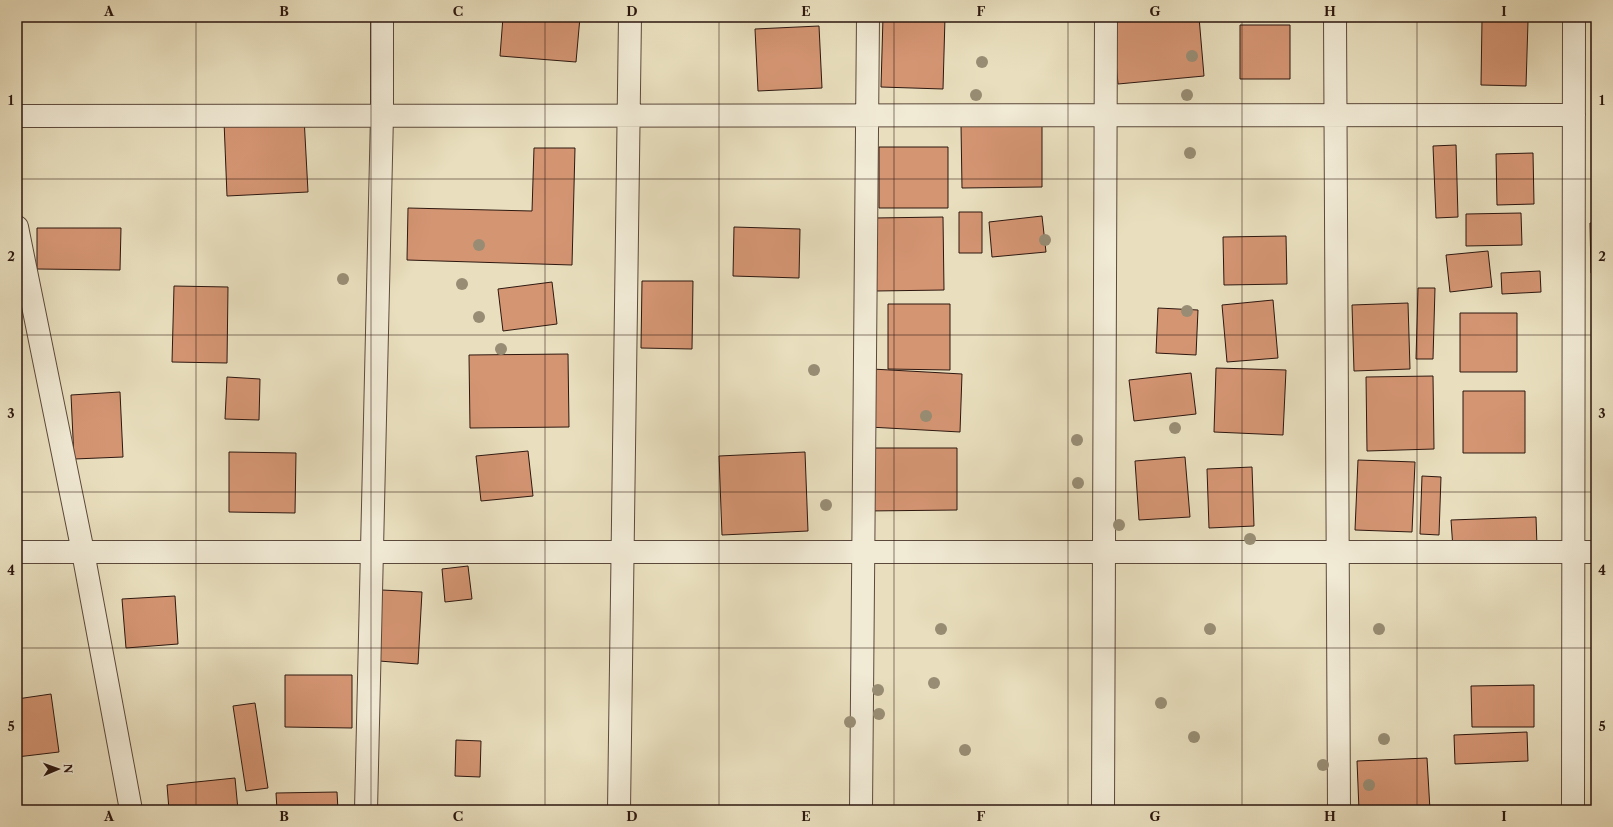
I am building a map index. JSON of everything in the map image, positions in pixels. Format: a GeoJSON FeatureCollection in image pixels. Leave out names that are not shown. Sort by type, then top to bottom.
{"type":"FeatureCollection","features":[{"type":"Feature","properties":{"kind":"street"},"geometry":{"type":"LineString","coordinates":[[366,810],[382,116],[382,17]]}},
{"type":"Feature","properties":{"kind":"street"},"geometry":{"type":"LineString","coordinates":[[619,810],[630,17]]}},
{"type":"Feature","properties":{"kind":"street"},"geometry":{"type":"LineString","coordinates":[[861,810],[868,17]]}},
{"type":"Feature","properties":{"kind":"street"},"geometry":{"type":"LineString","coordinates":[[1103,810],[1106,17]]}},
{"type":"Feature","properties":{"kind":"street"},"geometry":{"type":"LineString","coordinates":[[1335,17],[1339,810]]}},
{"type":"Feature","properties":{"kind":"street"},"geometry":{"type":"LineString","coordinates":[[1572,810],[1574,17]]}},
{"type":"Feature","properties":{"kind":"street"},"geometry":{"type":"LineString","coordinates":[[17,116],[1574,115]]}},
{"type":"Feature","properties":{"kind":"street"},"geometry":{"type":"LineString","coordinates":[[17,227],[83,552],[130,810]]}},
{"type":"Feature","properties":{"kind":"street"},"geometry":{"type":"LineString","coordinates":[[17,552],[1596,552]]}},
{"type":"Feature","properties":{"kind":"building"},"geometry":{"type":"Polygon","coordinates":[[[503,17],[580,17],[576,62],[500,56],[503,17]]]}},
{"type":"Feature","properties":{"kind":"building"},"geometry":{"type":"Polygon","coordinates":[[[883,17],[945,17],[943,89],[881,87],[883,17]]]}},
{"type":"Feature","properties":{"kind":"building"},"geometry":{"type":"Polygon","coordinates":[[[1143,17],[1199,17],[1204,76],[1118,84],[1112,20],[1143,17]]]}},
{"type":"Feature","properties":{"kind":"building"},"geometry":{"type":"Polygon","coordinates":[[[1482,20],[1528,21],[1526,86],[1481,85],[1482,20]]]}},
{"type":"Feature","properties":{"kind":"building"},"geometry":{"type":"Polygon","coordinates":[[[1240,25],[1290,25],[1290,79],[1240,79],[1240,25]]]}},
{"type":"Feature","properties":{"kind":"building"},"geometry":{"type":"Polygon","coordinates":[[[819,26],[822,88],[758,91],[755,29],[819,26]]]}},
{"type":"Feature","properties":{"kind":"building"},"geometry":{"type":"Polygon","coordinates":[[[304,117],[308,192],[227,196],[224,121],[304,117]]]}},
{"type":"Feature","properties":{"kind":"building"},"geometry":{"type":"Polygon","coordinates":[[[1042,124],[1042,187],[962,188],[961,125],[1042,124]]]}},
{"type":"Feature","properties":{"kind":"building"},"geometry":{"type":"Polygon","coordinates":[[[1456,145],[1458,217],[1436,218],[1433,146],[1456,145]]]}},
{"type":"Feature","properties":{"kind":"building"},"geometry":{"type":"Polygon","coordinates":[[[879,147],[948,147],[948,208],[879,208],[879,147]]]}},
{"type":"Feature","properties":{"kind":"building"},"geometry":{"type":"Polygon","coordinates":[[[534,148],[575,148],[572,265],[407,260],[408,208],[532,211],[534,148]]]}},
{"type":"Feature","properties":{"kind":"building"},"geometry":{"type":"Polygon","coordinates":[[[1533,153],[1534,204],[1497,205],[1496,154],[1533,153]]]}},
{"type":"Feature","properties":{"kind":"building"},"geometry":{"type":"Polygon","coordinates":[[[959,212],[982,212],[982,253],[959,253],[959,212]]]}},
{"type":"Feature","properties":{"kind":"building"},"geometry":{"type":"Polygon","coordinates":[[[1521,213],[1522,245],[1466,246],[1466,214],[1521,213]]]}},
{"type":"Feature","properties":{"kind":"building"},"geometry":{"type":"Polygon","coordinates":[[[1042,216],[1046,252],[992,257],[989,222],[1042,216]]]}},
{"type":"Feature","properties":{"kind":"building"},"geometry":{"type":"Polygon","coordinates":[[[943,217],[944,290],[876,291],[874,218],[943,217]]]}},
{"type":"Feature","properties":{"kind":"building"},"geometry":{"type":"Polygon","coordinates":[[[1590,223],[1596,223],[1596,273],[1591,273],[1590,223]]]}},
{"type":"Feature","properties":{"kind":"building"},"geometry":{"type":"Polygon","coordinates":[[[734,227],[800,229],[799,278],[733,276],[734,227]]]}},
{"type":"Feature","properties":{"kind":"building"},"geometry":{"type":"Polygon","coordinates":[[[37,228],[121,228],[120,270],[37,269],[37,228]]]}},
{"type":"Feature","properties":{"kind":"building"},"geometry":{"type":"Polygon","coordinates":[[[1286,236],[1287,284],[1224,285],[1223,237],[1286,236]]]}},
{"type":"Feature","properties":{"kind":"building"},"geometry":{"type":"Polygon","coordinates":[[[1488,251],[1492,287],[1450,292],[1446,255],[1488,251]]]}},
{"type":"Feature","properties":{"kind":"building"},"geometry":{"type":"Polygon","coordinates":[[[1540,271],[1541,292],[1502,294],[1501,273],[1540,271]]]}},
{"type":"Feature","properties":{"kind":"building"},"geometry":{"type":"Polygon","coordinates":[[[642,281],[693,281],[692,349],[641,348],[642,281]]]}},
{"type":"Feature","properties":{"kind":"building"},"geometry":{"type":"Polygon","coordinates":[[[552,282],[557,324],[503,331],[498,289],[552,282]]]}},
{"type":"Feature","properties":{"kind":"building"},"geometry":{"type":"Polygon","coordinates":[[[174,286],[228,287],[227,363],[172,362],[174,286]]]}},
{"type":"Feature","properties":{"kind":"building"},"geometry":{"type":"Polygon","coordinates":[[[1418,288],[1435,288],[1433,359],[1416,359],[1418,288]]]}},
{"type":"Feature","properties":{"kind":"building"},"geometry":{"type":"Polygon","coordinates":[[[1273,300],[1278,358],[1227,362],[1222,305],[1273,300]]]}},
{"type":"Feature","properties":{"kind":"building"},"geometry":{"type":"Polygon","coordinates":[[[1408,303],[1410,369],[1354,371],[1352,305],[1408,303]]]}},
{"type":"Feature","properties":{"kind":"building"},"geometry":{"type":"Polygon","coordinates":[[[888,304],[950,304],[950,370],[888,369],[888,304]]]}},
{"type":"Feature","properties":{"kind":"building"},"geometry":{"type":"Polygon","coordinates":[[[1158,308],[1198,310],[1196,355],[1156,353],[1158,308]]]}},
{"type":"Feature","properties":{"kind":"building"},"geometry":{"type":"Polygon","coordinates":[[[1460,313],[1517,313],[1517,372],[1460,372],[1460,313]]]}},
{"type":"Feature","properties":{"kind":"building"},"geometry":{"type":"Polygon","coordinates":[[[568,354],[569,427],[470,428],[469,355],[568,354]]]}},
{"type":"Feature","properties":{"kind":"building"},"geometry":{"type":"Polygon","coordinates":[[[1216,368],[1286,370],[1283,435],[1214,432],[1216,368]]]}},
{"type":"Feature","properties":{"kind":"building"},"geometry":{"type":"Polygon","coordinates":[[[872,369],[962,374],[960,432],[869,427],[872,369]]]}},
{"type":"Feature","properties":{"kind":"building"},"geometry":{"type":"Polygon","coordinates":[[[1191,373],[1196,414],[1134,421],[1129,380],[1191,373]]]}},
{"type":"Feature","properties":{"kind":"building"},"geometry":{"type":"Polygon","coordinates":[[[1433,376],[1434,449],[1367,451],[1366,377],[1433,376]]]}},
{"type":"Feature","properties":{"kind":"building"},"geometry":{"type":"Polygon","coordinates":[[[227,377],[260,379],[259,420],[225,419],[227,377]]]}},
{"type":"Feature","properties":{"kind":"building"},"geometry":{"type":"Polygon","coordinates":[[[1592,384],[1596,384],[1596,450],[1594,450],[1592,384]]]}},
{"type":"Feature","properties":{"kind":"building"},"geometry":{"type":"Polygon","coordinates":[[[1463,391],[1525,391],[1525,453],[1463,453],[1463,391]]]}},
{"type":"Feature","properties":{"kind":"building"},"geometry":{"type":"Polygon","coordinates":[[[120,392],[123,457],[74,459],[71,395],[120,392]]]}},
{"type":"Feature","properties":{"kind":"building"},"geometry":{"type":"Polygon","coordinates":[[[866,448],[957,448],[957,510],[866,511],[866,448]]]}},
{"type":"Feature","properties":{"kind":"building"},"geometry":{"type":"Polygon","coordinates":[[[528,451],[533,496],[481,501],[476,456],[528,451]]]}},
{"type":"Feature","properties":{"kind":"building"},"geometry":{"type":"Polygon","coordinates":[[[17,452],[19,452],[17,495],[17,452]]]}},
{"type":"Feature","properties":{"kind":"building"},"geometry":{"type":"Polygon","coordinates":[[[229,452],[296,453],[295,513],[229,512],[229,452]]]}},
{"type":"Feature","properties":{"kind":"building"},"geometry":{"type":"Polygon","coordinates":[[[805,452],[808,531],[722,535],[719,456],[805,452]]]}},
{"type":"Feature","properties":{"kind":"building"},"geometry":{"type":"Polygon","coordinates":[[[1185,457],[1190,517],[1139,520],[1135,461],[1185,457]]]}},
{"type":"Feature","properties":{"kind":"building"},"geometry":{"type":"Polygon","coordinates":[[[1358,460],[1415,462],[1412,532],[1355,530],[1358,460]]]}},
{"type":"Feature","properties":{"kind":"building"},"geometry":{"type":"Polygon","coordinates":[[[1252,467],[1254,526],[1209,528],[1207,469],[1252,467]]]}},
{"type":"Feature","properties":{"kind":"building"},"geometry":{"type":"Polygon","coordinates":[[[1422,476],[1441,477],[1439,535],[1420,534],[1422,476]]]}},
{"type":"Feature","properties":{"kind":"building"},"geometry":{"type":"Polygon","coordinates":[[[1536,517],[1537,546],[1453,549],[1451,520],[1536,517]]]}},
{"type":"Feature","properties":{"kind":"building"},"geometry":{"type":"Polygon","coordinates":[[[468,566],[472,599],[445,602],[442,569],[468,566]]]}},
{"type":"Feature","properties":{"kind":"building"},"geometry":{"type":"Polygon","coordinates":[[[382,590],[422,592],[418,664],[379,661],[382,590]]]}},
{"type":"Feature","properties":{"kind":"building"},"geometry":{"type":"Polygon","coordinates":[[[175,596],[178,644],[126,648],[122,599],[175,596]]]}},
{"type":"Feature","properties":{"kind":"building"},"geometry":{"type":"Polygon","coordinates":[[[1593,649],[1596,649],[1596,671],[1593,671],[1593,649]]]}},
{"type":"Feature","properties":{"kind":"building"},"geometry":{"type":"Polygon","coordinates":[[[285,675],[352,675],[352,728],[285,727],[285,675]]]}},
{"type":"Feature","properties":{"kind":"building"},"geometry":{"type":"Polygon","coordinates":[[[1534,685],[1534,727],[1472,727],[1471,686],[1534,685]]]}},
{"type":"Feature","properties":{"kind":"building"},"geometry":{"type":"Polygon","coordinates":[[[51,694],[59,752],[17,757],[17,699],[51,694]]]}},
{"type":"Feature","properties":{"kind":"building"},"geometry":{"type":"Polygon","coordinates":[[[255,703],[268,788],[246,791],[233,706],[255,703]]]}},
{"type":"Feature","properties":{"kind":"building"},"geometry":{"type":"Polygon","coordinates":[[[1527,732],[1528,761],[1455,764],[1454,735],[1527,732]]]}},
{"type":"Feature","properties":{"kind":"building"},"geometry":{"type":"Polygon","coordinates":[[[1596,738],[1596,756],[1594,756],[1592,739],[1596,738]]]}},
{"type":"Feature","properties":{"kind":"building"},"geometry":{"type":"Polygon","coordinates":[[[456,740],[481,741],[480,777],[455,776],[456,740]]]}},
{"type":"Feature","properties":{"kind":"building"},"geometry":{"type":"Polygon","coordinates":[[[1427,758],[1430,810],[1359,810],[1357,761],[1427,758]]]}},
{"type":"Feature","properties":{"kind":"building"},"geometry":{"type":"Polygon","coordinates":[[[235,778],[238,810],[169,810],[167,785],[235,778]]]}},
{"type":"Feature","properties":{"kind":"building"},"geometry":{"type":"Polygon","coordinates":[[[337,792],[338,810],[277,810],[276,793],[337,792]]]}}]}
